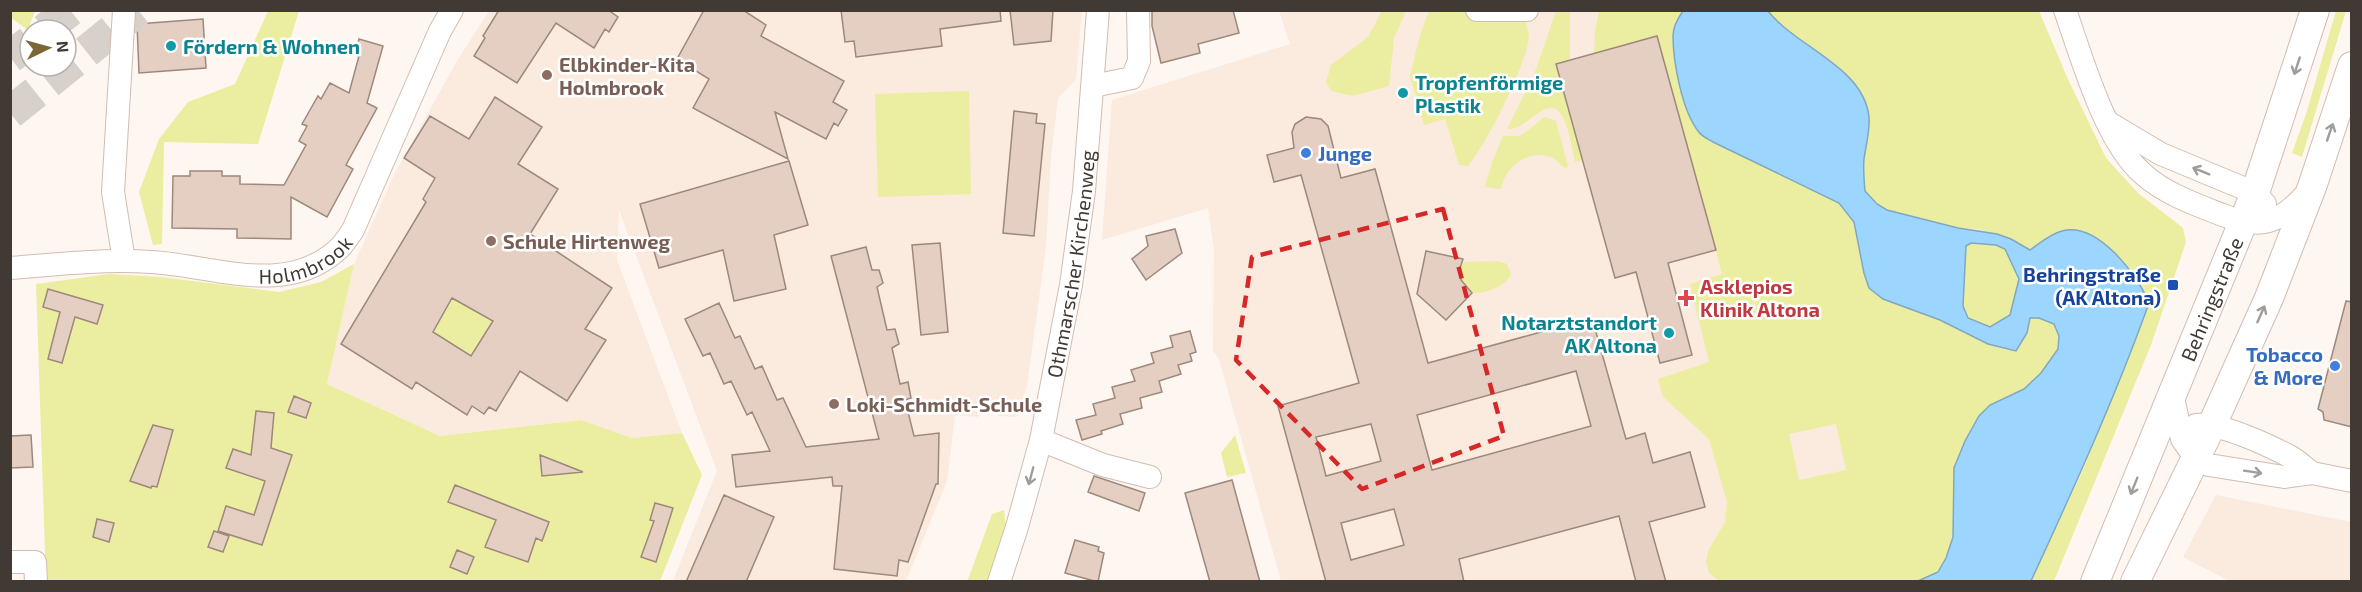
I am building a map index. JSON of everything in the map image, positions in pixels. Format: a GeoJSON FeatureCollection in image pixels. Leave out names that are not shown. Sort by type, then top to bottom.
{"type":"FeatureCollection","features":[{"type":"Feature","properties":{"kind":"main road","name":"Behringstraße"},"geometry":{"type":"LineString","coordinates":[[2095,582],[2255,193],[2315,10]]}},
{"type":"Feature","properties":{"kind":"main road"},"geometry":{"type":"LineString","coordinates":[[2135,582],[2212,425],[2277,277],[2312,188],[2352,66]]}},
{"type":"Feature","properties":{"kind":"street"},"geometry":{"type":"LineString","coordinates":[[124,10],[113,192],[124,261]]}},
{"type":"Feature","properties":{"kind":"street","name":"Holmbrook"},"geometry":{"type":"LineString","coordinates":[[10,268],[97,260],[154,262],[262,277],[293,272],[318,264],[337,250],[353,230],[440,31],[452,10]]}},
{"type":"Feature","properties":{"kind":"street","name":"Othmarscher Kirchenweg"},"geometry":{"type":"LineString","coordinates":[[999,582],[1041,440],[1071,285],[1083,191],[1098,10]]}},
{"type":"Feature","properties":{"kind":"street"},"geometry":{"type":"LineString","coordinates":[[1092,86],[1132,78],[1139,61],[1138,10]]}},
{"type":"Feature","properties":{"kind":"street"},"geometry":{"type":"LineString","coordinates":[[1477,10],[1527,10]]}},
{"type":"Feature","properties":{"kind":"street"},"geometry":{"type":"LineString","coordinates":[[2065,10],[2109,123],[2123,150],[2144,176],[2182,198],[2242,224],[2254,224],[2274,219],[2297,205],[2312,188]]}},
{"type":"Feature","properties":{"kind":"street"},"geometry":{"type":"LineString","coordinates":[[2109,123],[2161,153],[2255,193],[2274,219],[2281,248],[2277,277]]}},
{"type":"Feature","properties":{"kind":"street"},"geometry":{"type":"LineString","coordinates":[[2172,393],[2187,448],[2196,459],[2209,465],[2284,477],[2312,472],[2352,481]]}},
{"type":"Feature","properties":{"kind":"street"},"geometry":{"type":"LineString","coordinates":[[2152,442],[2181,429],[2199,424],[2212,425],[2291,456],[2312,472]]}},
{"type":"Feature","properties":{"kind":"street"},"geometry":{"type":"LineString","coordinates":[[1041,440],[1103,465],[1150,477]]}},
{"type":"Feature","properties":{"kind":"street"},"geometry":{"type":"LineString","coordinates":[[10,562],[35,562],[36,582]]}},
{"type":"Feature","properties":{"kind":"highlighted area"},"geometry":{"type":"Polygon","coordinates":[[[1443,209],[1504,436],[1362,489],[1236,360],[1252,257],[1443,209]]]}},
{"type":"Feature","properties":{"kind":"shaded area"},"geometry":{"type":"Polygon","coordinates":[[[489,11],[1082,11],[1076,79],[1058,98],[1051,157],[1046,247],[1027,386],[1017,417],[1001,416],[978,409],[978,417],[955,415],[947,481],[906,581],[673,581],[717,471],[619,210],[617,260],[682,433],[632,438],[581,420],[440,436],[327,384],[354,264],[395,173],[457,61],[489,11]]]}},
{"type":"Feature","properties":{"kind":"shaded area","name":"Asklepios Klinik Altona"},"geometry":{"type":"Polygon","coordinates":[[[1279,11],[2007,11],[2046,581],[1281,581],[1219,359],[1213,351],[1214,249],[1208,208],[1102,240],[1112,100],[1290,44],[1279,11]]]}},
{"type":"Feature","properties":{"kind":"shaded area"},"geometry":{"type":"Polygon","coordinates":[[[2216,495],[2351,522],[2351,581],[2229,581],[2183,557],[2216,495]]]}},
{"type":"Feature","properties":{"kind":"green space"},"geometry":{"type":"Polygon","coordinates":[[[11,10],[35,11],[32,18],[18,18],[18,23],[11,18],[11,10]]]}},
{"type":"Feature","properties":{"kind":"green space"},"geometry":{"type":"Polygon","coordinates":[[[268,11],[299,11],[258,144],[164,142],[162,244],[153,245],[139,192],[159,139],[188,102],[235,84],[268,11]]]}},
{"type":"Feature","properties":{"kind":"green space"},"geometry":{"type":"Polygon","coordinates":[[[1382,11],[1406,11],[1394,38],[1389,86],[1353,96],[1331,91],[1326,82],[1331,65],[1368,37],[1382,11]]]}},
{"type":"Feature","properties":{"kind":"green space"},"geometry":{"type":"Polygon","coordinates":[[[1429,11],[1462,11],[1525,19],[1528,30],[1527,49],[1514,84],[1485,141],[1468,166],[1459,165],[1445,119],[1424,125],[1410,76],[1420,35],[1429,11]]]}},
{"type":"Feature","properties":{"kind":"green space"},"geometry":{"type":"Polygon","coordinates":[[[1556,11],[1570,11],[1570,60],[1556,64],[1583,160],[1575,162],[1564,120],[1558,111],[1552,108],[1545,109],[1515,128],[1507,129],[1534,75],[1556,11]]]}},
{"type":"Feature","properties":{"kind":"green space"},"geometry":{"type":"Polygon","coordinates":[[[1599,11],[1683,11],[1673,33],[1673,46],[1683,99],[1698,131],[1713,142],[1839,203],[1854,221],[1869,288],[1883,299],[1940,320],[1988,344],[2007,350],[2027,333],[2030,317],[2054,324],[2059,336],[2058,349],[2041,373],[2024,389],[2008,395],[1954,468],[1953,537],[1938,573],[1918,582],[1721,582],[1709,573],[1706,561],[1708,551],[1725,522],[1727,502],[1709,439],[1663,397],[1658,379],[1709,362],[1690,284],[1722,274],[1657,36],[1594,53],[1599,11]],[[1836,424],[1789,434],[1799,480],[1846,470],[1836,424]]]}},
{"type":"Feature","properties":{"kind":"green space"},"geometry":{"type":"Polygon","coordinates":[[[1768,11],[2039,11],[2067,77],[2106,158],[2138,193],[2183,228],[2186,242],[2151,345],[2054,581],[2031,581],[2082,472],[2134,343],[2142,287],[2096,237],[2083,231],[2046,238],[2031,250],[2011,239],[1978,229],[1958,228],[1887,210],[1877,204],[1865,191],[1859,116],[1852,82],[1833,62],[1787,29],[1768,11]]]}},
{"type":"Feature","properties":{"kind":"green space"},"geometry":{"type":"Polygon","coordinates":[[[2336,11],[2346,11],[2302,157],[2292,153],[2306,114],[2336,11]]]}},
{"type":"Feature","properties":{"kind":"green space"},"geometry":{"type":"Polygon","coordinates":[[[969,91],[971,194],[878,197],[875,94],[969,91]]]}},
{"type":"Feature","properties":{"kind":"green space"},"geometry":{"type":"Polygon","coordinates":[[[1545,117],[1556,121],[1568,167],[1564,168],[1553,158],[1535,155],[1520,161],[1507,173],[1501,189],[1485,187],[1503,136],[1520,136],[1545,117]]]}},
{"type":"Feature","properties":{"kind":"green space"},"geometry":{"type":"Polygon","coordinates":[[[1971,243],[1996,245],[2005,249],[2019,279],[2010,315],[1990,327],[1968,318],[1963,306],[1966,245],[1971,243]]]}},
{"type":"Feature","properties":{"kind":"green space"},"geometry":{"type":"Polygon","coordinates":[[[1498,261],[1507,264],[1511,274],[1505,283],[1494,289],[1472,293],[1461,279],[1462,262],[1498,261]]]}},
{"type":"Feature","properties":{"kind":"green space"},"geometry":{"type":"Polygon","coordinates":[[[354,264],[327,384],[440,436],[581,420],[632,438],[682,433],[702,475],[660,581],[46,581],[36,284],[109,274],[161,277],[279,292],[321,282],[354,264]]]}},
{"type":"Feature","properties":{"kind":"green space"},"geometry":{"type":"Polygon","coordinates":[[[452,298],[493,321],[471,356],[433,332],[452,298]]]}},
{"type":"Feature","properties":{"kind":"green space"},"geometry":{"type":"Polygon","coordinates":[[[1235,435],[1246,473],[1227,477],[1221,453],[1235,435]]]}},
{"type":"Feature","properties":{"kind":"green space"},"geometry":{"type":"Polygon","coordinates":[[[1004,510],[1006,527],[988,581],[967,582],[992,514],[1004,510]]]}},
{"type":"Feature","properties":{"kind":"water"},"geometry":{"type":"Polygon","coordinates":[[[1683,11],[1768,11],[1780,24],[1842,71],[1855,84],[1864,100],[1869,117],[1864,163],[1865,191],[1877,204],[1887,210],[1958,228],[1997,234],[2030,250],[2053,234],[2062,231],[2075,230],[2089,234],[2102,242],[2126,265],[2144,291],[2149,303],[2136,338],[2108,409],[2031,581],[1918,581],[1938,572],[1946,558],[1953,537],[1954,468],[1965,441],[1979,416],[1990,405],[2024,389],[2041,373],[2058,349],[2059,336],[2054,324],[2039,318],[2030,318],[2027,333],[2016,351],[1988,344],[1940,320],[1883,299],[1869,288],[1854,222],[1839,203],[1713,142],[1698,131],[1683,99],[1673,47],[1673,33],[1683,11]],[[1971,243],[1966,246],[1963,306],[1968,318],[1990,327],[2010,315],[2019,279],[2005,249],[1996,245],[1971,243]]]}},
{"type":"Feature","properties":{"kind":"building"},"geometry":{"type":"Polygon","coordinates":[[[499,10],[608,10],[618,17],[609,32],[605,29],[594,48],[556,23],[517,83],[474,56],[499,10]]]}},
{"type":"Feature","properties":{"kind":"building"},"geometry":{"type":"Polygon","coordinates":[[[704,10],[743,10],[766,25],[761,36],[844,81],[833,102],[847,110],[838,126],[834,123],[826,139],[775,112],[788,159],[693,108],[709,79],[677,59],[704,10]]]}},
{"type":"Feature","properties":{"kind":"building"},"geometry":{"type":"Polygon","coordinates":[[[841,10],[1000,10],[1001,21],[940,29],[942,46],[856,57],[854,41],[845,42],[841,10]]]}},
{"type":"Feature","properties":{"kind":"building"},"geometry":{"type":"Polygon","coordinates":[[[1010,10],[1053,10],[1051,41],[1014,45],[1010,10]]]}},
{"type":"Feature","properties":{"kind":"building"},"geometry":{"type":"Polygon","coordinates":[[[1152,10],[1233,10],[1239,33],[1198,44],[1200,53],[1161,63],[1152,26],[1152,10]]]}},
{"type":"Feature","properties":{"kind":"building","name":"Fördern & Wohnen"},"geometry":{"type":"Polygon","coordinates":[[[203,19],[206,68],[139,73],[137,24],[203,19]]]}},
{"type":"Feature","properties":{"kind":"building","name":"Asklepios Klinik Altona"},"geometry":{"type":"Polygon","coordinates":[[[1657,36],[1716,250],[1668,263],[1692,355],[1660,363],[1636,272],[1615,278],[1556,64],[1657,36]]]}},
{"type":"Feature","properties":{"kind":"building"},"geometry":{"type":"Polygon","coordinates":[[[359,39],[383,46],[367,103],[377,108],[346,165],[353,169],[327,217],[291,197],[291,239],[237,238],[237,229],[172,228],[173,176],[190,176],[190,171],[222,171],[222,176],[240,176],[240,184],[284,185],[306,145],[299,141],[307,126],[302,124],[318,96],[321,99],[330,83],[349,93],[359,56],[355,55],[359,39]]]}},
{"type":"Feature","properties":{"kind":"building"},"geometry":{"type":"Polygon","coordinates":[[[495,97],[542,127],[518,164],[558,189],[530,234],[612,288],[585,329],[606,340],[567,401],[520,371],[496,411],[489,407],[484,414],[472,406],[467,415],[416,382],[412,389],[341,344],[426,202],[423,199],[435,178],[404,158],[430,116],[469,139],[495,97]],[[452,298],[433,332],[471,356],[493,321],[452,298]]]}},
{"type":"Feature","properties":{"kind":"building"},"geometry":{"type":"Polygon","coordinates":[[[1014,111],[1037,114],[1036,123],[1045,124],[1034,236],[1003,233],[1014,111]]]}},
{"type":"Feature","properties":{"kind":"building"},"geometry":{"type":"Polygon","coordinates":[[[1306,117],[1321,119],[1328,126],[1341,178],[1375,169],[1428,363],[1592,318],[1626,439],[1645,433],[1653,463],[1690,452],[1705,507],[1649,522],[1666,582],[1636,582],[1619,516],[1459,559],[1464,582],[1326,582],[1278,406],[1359,383],[1301,175],[1274,182],[1267,155],[1294,148],[1292,132],[1295,124],[1306,117]],[[1576,371],[1417,415],[1432,470],[1591,426],[1576,371]],[[1371,424],[1316,437],[1326,476],[1381,461],[1371,424]],[[1394,509],[1341,523],[1351,560],[1404,545],[1394,509]]]}},
{"type":"Feature","properties":{"kind":"building","name":"Schule Hirtenweg"},"geometry":{"type":"Polygon","coordinates":[[[789,161],[808,225],[774,235],[786,289],[734,301],[723,250],[659,268],[640,204],[789,161]]]}},
{"type":"Feature","properties":{"kind":"building"},"geometry":{"type":"Polygon","coordinates":[[[1175,229],[1182,253],[1146,280],[1132,259],[1148,246],[1146,236],[1175,229]]]}},
{"type":"Feature","properties":{"kind":"building"},"geometry":{"type":"Polygon","coordinates":[[[940,243],[948,332],[921,335],[912,245],[940,243]]]}},
{"type":"Feature","properties":{"kind":"building"},"geometry":{"type":"Polygon","coordinates":[[[866,247],[872,270],[879,270],[883,283],[877,287],[887,330],[895,329],[899,344],[892,348],[900,384],[908,382],[911,398],[905,400],[914,436],[939,433],[938,484],[936,484],[908,562],[899,560],[897,576],[834,569],[842,486],[833,486],[832,477],[736,487],[732,455],[770,451],[752,412],[747,415],[731,381],[724,384],[710,353],[703,356],[685,319],[719,303],[735,338],[740,336],[755,369],[762,366],[777,400],[783,398],[806,447],[879,439],[831,256],[866,247]]]}},
{"type":"Feature","properties":{"kind":"building"},"geometry":{"type":"Polygon","coordinates":[[[1426,251],[1463,259],[1460,268],[1461,280],[1472,293],[1446,320],[1417,294],[1426,251]]]}},
{"type":"Feature","properties":{"kind":"building"},"geometry":{"type":"Polygon","coordinates":[[[48,289],[103,305],[97,324],[75,317],[62,363],[48,359],[60,312],[43,307],[48,289]]]}},
{"type":"Feature","properties":{"kind":"building"},"geometry":{"type":"Polygon","coordinates":[[[2346,301],[2352,302],[2352,427],[2324,420],[2323,412],[2318,409],[2346,301]]]}},
{"type":"Feature","properties":{"kind":"building"},"geometry":{"type":"Polygon","coordinates":[[[1190,331],[1196,352],[1190,354],[1192,361],[1178,365],[1181,374],[1159,381],[1162,392],[1140,398],[1142,408],[1120,414],[1123,424],[1082,440],[1076,420],[1096,415],[1093,404],[1115,398],[1112,387],[1135,381],[1131,370],[1154,363],[1151,353],[1173,347],[1170,336],[1190,331]]]}},
{"type":"Feature","properties":{"kind":"building"},"geometry":{"type":"Polygon","coordinates":[[[294,396],[311,403],[306,418],[288,412],[294,396]]]}},
{"type":"Feature","properties":{"kind":"building"},"geometry":{"type":"Polygon","coordinates":[[[256,411],[274,413],[271,448],[292,455],[262,545],[218,531],[226,506],[254,515],[265,481],[226,468],[233,449],[251,455],[256,411]]]}},
{"type":"Feature","properties":{"kind":"building"},"geometry":{"type":"Polygon","coordinates":[[[153,425],[173,430],[157,487],[152,486],[151,488],[130,481],[153,425]]]}},
{"type":"Feature","properties":{"kind":"building"},"geometry":{"type":"Polygon","coordinates":[[[31,435],[33,467],[10,468],[10,436],[31,435]]]}},
{"type":"Feature","properties":{"kind":"building"},"geometry":{"type":"Polygon","coordinates":[[[540,455],[583,472],[542,476],[540,455]]]}},
{"type":"Feature","properties":{"kind":"building"},"geometry":{"type":"Polygon","coordinates":[[[1094,476],[1145,493],[1139,511],[1088,492],[1094,476]]]}},
{"type":"Feature","properties":{"kind":"building"},"geometry":{"type":"Polygon","coordinates":[[[1232,480],[1260,582],[1210,582],[1185,493],[1232,480]]]}},
{"type":"Feature","properties":{"kind":"building"},"geometry":{"type":"Polygon","coordinates":[[[455,485],[549,522],[542,541],[536,538],[528,562],[485,547],[496,520],[448,502],[455,485]]]}},
{"type":"Feature","properties":{"kind":"building"},"geometry":{"type":"Polygon","coordinates":[[[724,495],[774,517],[746,582],[686,582],[724,495]]]}},
{"type":"Feature","properties":{"kind":"building"},"geometry":{"type":"Polygon","coordinates":[[[655,503],[673,508],[656,562],[641,557],[654,521],[650,520],[655,503]]]}},
{"type":"Feature","properties":{"kind":"building"},"geometry":{"type":"Polygon","coordinates":[[[97,519],[114,523],[109,542],[93,537],[97,519]]]}},
{"type":"Feature","properties":{"kind":"building"},"geometry":{"type":"Polygon","coordinates":[[[214,531],[229,536],[223,552],[208,547],[214,531]]]}},
{"type":"Feature","properties":{"kind":"building"},"geometry":{"type":"Polygon","coordinates":[[[1075,540],[1099,547],[1098,551],[1104,553],[1098,582],[1065,573],[1075,540]]]}},
{"type":"Feature","properties":{"kind":"building"},"geometry":{"type":"Polygon","coordinates":[[[457,550],[474,557],[467,574],[450,567],[457,550]]]}},
{"type":"Feature","properties":{"kind":"tunnel"},"geometry":{"type":"LineString","coordinates":[[60,18],[70,10]]}},
{"type":"Feature","properties":{"kind":"tunnel"},"geometry":{"type":"LineString","coordinates":[[10,113],[138,10]]}},
{"type":"Feature","properties":{"kind":"tunnel"},"geometry":{"type":"LineString","coordinates":[[10,57],[18,51]]}},
{"type":"Feature","properties":{"kind":"place","name":"Fördern & Wohnen"},"geometry":{"type":"Point","coordinates":[171,46]}},
{"type":"Feature","properties":{"kind":"place","name":"Elbkinder-Kita Holmbrook"},"geometry":{"type":"Point","coordinates":[547,75]}},
{"type":"Feature","properties":{"kind":"place","name":"Tropfenförmige Plastik"},"geometry":{"type":"Point","coordinates":[1403,93]}},
{"type":"Feature","properties":{"kind":"place","name":"Junge"},"geometry":{"type":"Point","coordinates":[1306,153]}},
{"type":"Feature","properties":{"kind":"place","name":"Schule Hirtenweg"},"geometry":{"type":"Point","coordinates":[491,241]}},
{"type":"Feature","properties":{"kind":"place","name":"Behringstraße (AK Altona)"},"geometry":{"type":"Point","coordinates":[2173,285]}},
{"type":"Feature","properties":{"kind":"place","name":"Asklepios Klinik Altona"},"geometry":{"type":"Point","coordinates":[1686,298]}},
{"type":"Feature","properties":{"kind":"place","name":"Notarztstandort AK Altona"},"geometry":{"type":"Point","coordinates":[1669,333]}},
{"type":"Feature","properties":{"kind":"place","name":"Tobacco & More"},"geometry":{"type":"Point","coordinates":[2335,366]}},
{"type":"Feature","properties":{"kind":"place","name":"Loki-Schmidt-Schule"},"geometry":{"type":"Point","coordinates":[834,404]}}]}
